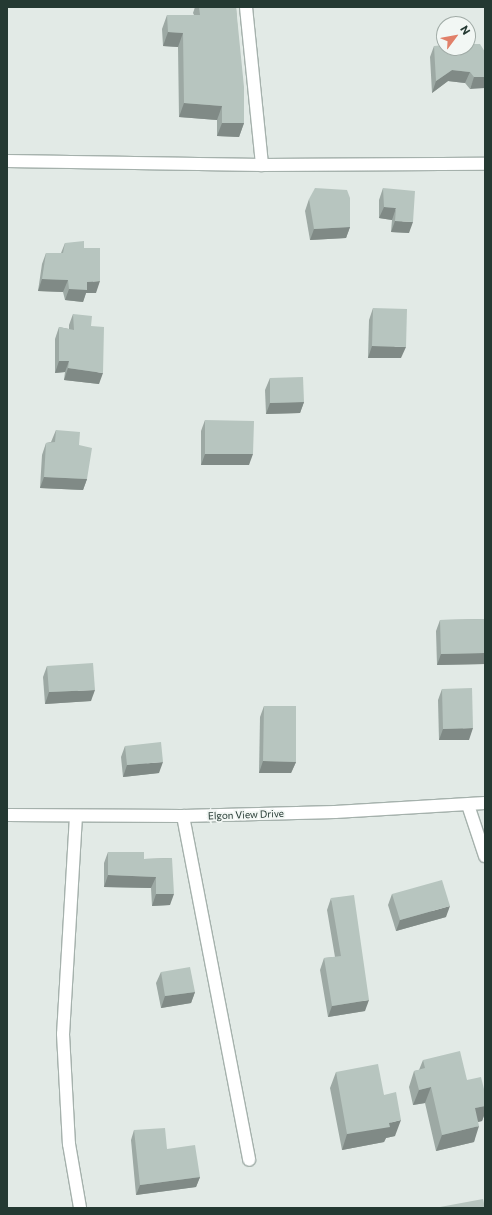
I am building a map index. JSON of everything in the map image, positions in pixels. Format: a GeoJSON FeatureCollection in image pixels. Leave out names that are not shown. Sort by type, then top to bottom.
{"type":"FeatureCollection","features":[{"type":"Feature","properties":{"kind":"street"},"geometry":{"type":"LineString","coordinates":[[246,7],[262,165]]}},
{"type":"Feature","properties":{"kind":"street"},"geometry":{"type":"LineString","coordinates":[[7,161],[262,165],[485,164]]}},
{"type":"Feature","properties":{"kind":"street","name":"Elgon View Drive"},"geometry":{"type":"LineString","coordinates":[[7,815],[183,816],[468,805],[485,802]]}},
{"type":"Feature","properties":{"kind":"street"},"geometry":{"type":"LineString","coordinates":[[468,805],[485,856]]}},
{"type":"Feature","properties":{"kind":"street"},"geometry":{"type":"LineString","coordinates":[[76,816],[63,1034],[69,1144],[80,1208]]}},
{"type":"Feature","properties":{"kind":"street"},"geometry":{"type":"LineString","coordinates":[[183,816],[249,1160]]}},
{"type":"Feature","properties":{"kind":"building"},"geometry":{"type":"Polygon","coordinates":[[[199,7],[236,7],[244,87],[244,123],[222,123],[222,106],[184,103],[183,33],[168,32],[167,15],[200,15],[199,7]]]}},
{"type":"Feature","properties":{"kind":"building"},"geometry":{"type":"Polygon","coordinates":[[[476,44],[480,44],[485,52],[485,77],[474,77],[470,72],[452,70],[436,81],[434,46],[436,46],[436,56],[476,56],[476,44]]]}},
{"type":"Feature","properties":{"kind":"building"},"geometry":{"type":"Polygon","coordinates":[[[315,188],[347,190],[350,198],[350,227],[314,229],[309,199],[315,188]]]}},
{"type":"Feature","properties":{"kind":"building"},"geometry":{"type":"Polygon","coordinates":[[[383,188],[415,191],[413,222],[395,221],[396,208],[384,207],[383,188]]]}},
{"type":"Feature","properties":{"kind":"building"},"geometry":{"type":"Polygon","coordinates":[[[84,241],[84,248],[100,248],[100,281],[87,282],[87,290],[69,289],[68,280],[42,279],[46,253],[63,253],[65,243],[84,241]]]}},
{"type":"Feature","properties":{"kind":"building"},"geometry":{"type":"Polygon","coordinates":[[[373,308],[407,309],[406,347],[372,346],[373,308]]]}},
{"type":"Feature","properties":{"kind":"building"},"geometry":{"type":"Polygon","coordinates":[[[73,314],[92,316],[91,326],[104,327],[103,373],[68,368],[69,361],[59,361],[59,327],[74,330],[73,314]]]}},
{"type":"Feature","properties":{"kind":"building"},"geometry":{"type":"Polygon","coordinates":[[[303,377],[304,402],[270,403],[270,378],[303,377]]]}},
{"type":"Feature","properties":{"kind":"building"},"geometry":{"type":"Polygon","coordinates":[[[205,420],[254,421],[253,454],[205,454],[205,420]]]}},
{"type":"Feature","properties":{"kind":"building"},"geometry":{"type":"Polygon","coordinates":[[[56,430],[80,432],[79,445],[92,448],[87,479],[44,477],[46,443],[55,442],[56,430]]]}},
{"type":"Feature","properties":{"kind":"building"},"geometry":{"type":"Polygon","coordinates":[[[485,619],[485,653],[441,654],[440,620],[485,619]]]}},
{"type":"Feature","properties":{"kind":"building"},"geometry":{"type":"Polygon","coordinates":[[[93,663],[95,690],[49,692],[47,666],[93,663]]]}},
{"type":"Feature","properties":{"kind":"building"},"geometry":{"type":"Polygon","coordinates":[[[472,688],[473,728],[443,729],[442,689],[472,688]]]}},
{"type":"Feature","properties":{"kind":"building"},"geometry":{"type":"Polygon","coordinates":[[[264,706],[296,706],[296,762],[263,761],[264,706]]]}},
{"type":"Feature","properties":{"kind":"building"},"geometry":{"type":"Polygon","coordinates":[[[161,742],[163,762],[127,765],[125,746],[161,742]]]}},
{"type":"Feature","properties":{"kind":"building"},"geometry":{"type":"Polygon","coordinates":[[[108,852],[144,852],[144,859],[172,858],[174,894],[156,894],[156,877],[108,875],[108,852]]]}},
{"type":"Feature","properties":{"kind":"building"},"geometry":{"type":"Polygon","coordinates":[[[442,880],[450,906],[400,920],[392,894],[442,880]]]}},
{"type":"Feature","properties":{"kind":"building"},"geometry":{"type":"Polygon","coordinates":[[[354,895],[369,1000],[332,1006],[324,958],[341,956],[331,898],[354,895]]]}},
{"type":"Feature","properties":{"kind":"building"},"geometry":{"type":"Polygon","coordinates":[[[190,967],[195,992],[165,996],[161,972],[190,967]]]}},
{"type":"Feature","properties":{"kind":"building"},"geometry":{"type":"Polygon","coordinates":[[[460,1051],[467,1080],[481,1077],[485,1093],[485,1106],[475,1108],[479,1126],[442,1135],[431,1087],[419,1090],[414,1071],[425,1068],[423,1060],[460,1051]]]}},
{"type":"Feature","properties":{"kind":"building"},"geometry":{"type":"Polygon","coordinates":[[[378,1064],[384,1095],[396,1092],[401,1120],[389,1123],[390,1127],[347,1134],[336,1072],[378,1064]]]}},
{"type":"Feature","properties":{"kind":"building"},"geometry":{"type":"Polygon","coordinates":[[[165,1128],[167,1149],[195,1145],[200,1177],[140,1185],[134,1130],[165,1128]]]}},
{"type":"Feature","properties":{"kind":"building"},"geometry":{"type":"Polygon","coordinates":[[[483,1199],[485,1208],[440,1207],[483,1199]]]}}]}
